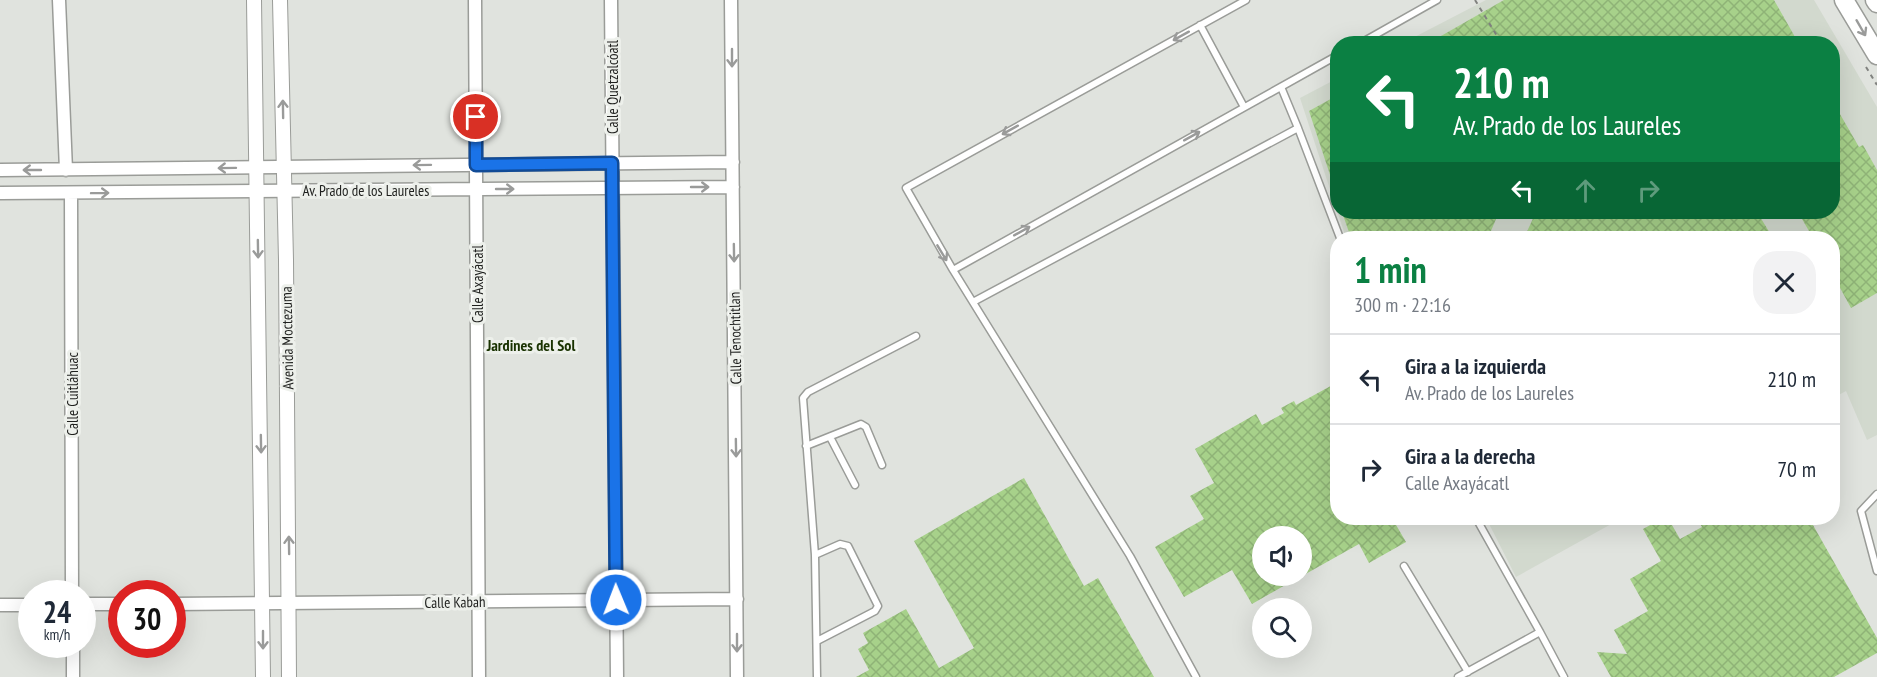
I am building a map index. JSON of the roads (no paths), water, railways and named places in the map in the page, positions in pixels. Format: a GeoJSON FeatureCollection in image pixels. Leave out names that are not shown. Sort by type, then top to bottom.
{"type":"FeatureCollection","features":[{"type":"Feature","properties":{"kind":"main road"},"geometry":{"type":"LineString","coordinates":[[1844,0],[1877,55]]}},
{"type":"Feature","properties":{"kind":"street"},"geometry":{"type":"LineString","coordinates":[[59,0],[66,170]]}},
{"type":"Feature","properties":{"kind":"street","name":"Avenida Moctezuma"},"geometry":{"type":"LineString","coordinates":[[254,0],[263,677]]}},
{"type":"Feature","properties":{"kind":"street","name":"Avenida Moctezuma"},"geometry":{"type":"LineString","coordinates":[[280,0],[285,190],[289,677]]}},
{"type":"Feature","properties":{"kind":"street","name":"Calle Axayácatl"},"geometry":{"type":"LineString","coordinates":[[475,0],[479,677]]}},
{"type":"Feature","properties":{"kind":"street","name":"Calle Quetzalcóatl"},"geometry":{"type":"LineString","coordinates":[[611,0],[617,677]]}},
{"type":"Feature","properties":{"kind":"street","name":"Calle Tenochtitlan"},"geometry":{"type":"LineString","coordinates":[[731,0],[737,677]]}},
{"type":"Feature","properties":{"kind":"street","name":"Av. Prado de los Laureles"},"geometry":{"type":"LineString","coordinates":[[0,170],[733,162]]}},
{"type":"Feature","properties":{"kind":"street","name":"Av. Prado de los Laureles"},"geometry":{"type":"LineString","coordinates":[[0,194],[733,187]]}},
{"type":"Feature","properties":{"kind":"street","name":"Calle Cuitláhuac"},"geometry":{"type":"LineString","coordinates":[[71,193],[72,580]]}},
{"type":"Feature","properties":{"kind":"street","name":"Calle Kabah"},"geometry":{"type":"LineString","coordinates":[[186,604],[737,599]]}},
{"type":"Feature","properties":{"kind":"street"},"geometry":{"type":"LineString","coordinates":[[0,605],[18,605]]}},
{"type":"Feature","properties":{"kind":"street"},"geometry":{"type":"LineString","coordinates":[[73,658],[73,677]]}},
{"type":"Feature","properties":{"kind":"lane"},"geometry":{"type":"LineString","coordinates":[[1196,677],[1130,556],[952,270],[907,194],[907,186],[1246,0]]}},
{"type":"Feature","properties":{"kind":"lane"},"geometry":{"type":"LineString","coordinates":[[1373,36],[1437,0]]}},
{"type":"Feature","properties":{"kind":"lane"},"geometry":{"type":"LineString","coordinates":[[1200,25],[1244,107]]}},
{"type":"Feature","properties":{"kind":"lane"},"geometry":{"type":"LineString","coordinates":[[952,270],[1330,60]]}},
{"type":"Feature","properties":{"kind":"lane"},"geometry":{"type":"LineString","coordinates":[[1279,89],[1298,128],[1330,212]]}},
{"type":"Feature","properties":{"kind":"lane"},"geometry":{"type":"LineString","coordinates":[[973,302],[1298,128]]}},
{"type":"Feature","properties":{"kind":"lane"},"geometry":{"type":"LineString","coordinates":[[818,677],[815,555],[803,398],[806,393],[916,336]]}},
{"type":"Feature","properties":{"kind":"lane"},"geometry":{"type":"LineString","coordinates":[[806,446],[864,425],[882,465]]}},
{"type":"Feature","properties":{"kind":"lane"},"geometry":{"type":"LineString","coordinates":[[830,437],[855,485]]}},
{"type":"Feature","properties":{"kind":"lane"},"geometry":{"type":"LineString","coordinates":[[1877,494],[1861,511],[1877,571]]}},
{"type":"Feature","properties":{"kind":"lane"},"geometry":{"type":"LineString","coordinates":[[1480,525],[1564,677]]}},
{"type":"Feature","properties":{"kind":"lane"},"geometry":{"type":"LineString","coordinates":[[815,555],[840,544],[848,546],[878,606],[875,611],[817,641]]}},
{"type":"Feature","properties":{"kind":"lane"},"geometry":{"type":"LineString","coordinates":[[1404,566],[1468,672]]}},
{"type":"Feature","properties":{"kind":"lane"},"geometry":{"type":"LineString","coordinates":[[1458,677],[1540,632]]}},
{"type":"Feature","properties":{"kind":"district","name":"Jardines del Sol"},"geometry":{"type":"Point","coordinates":[531,345]}}]}
